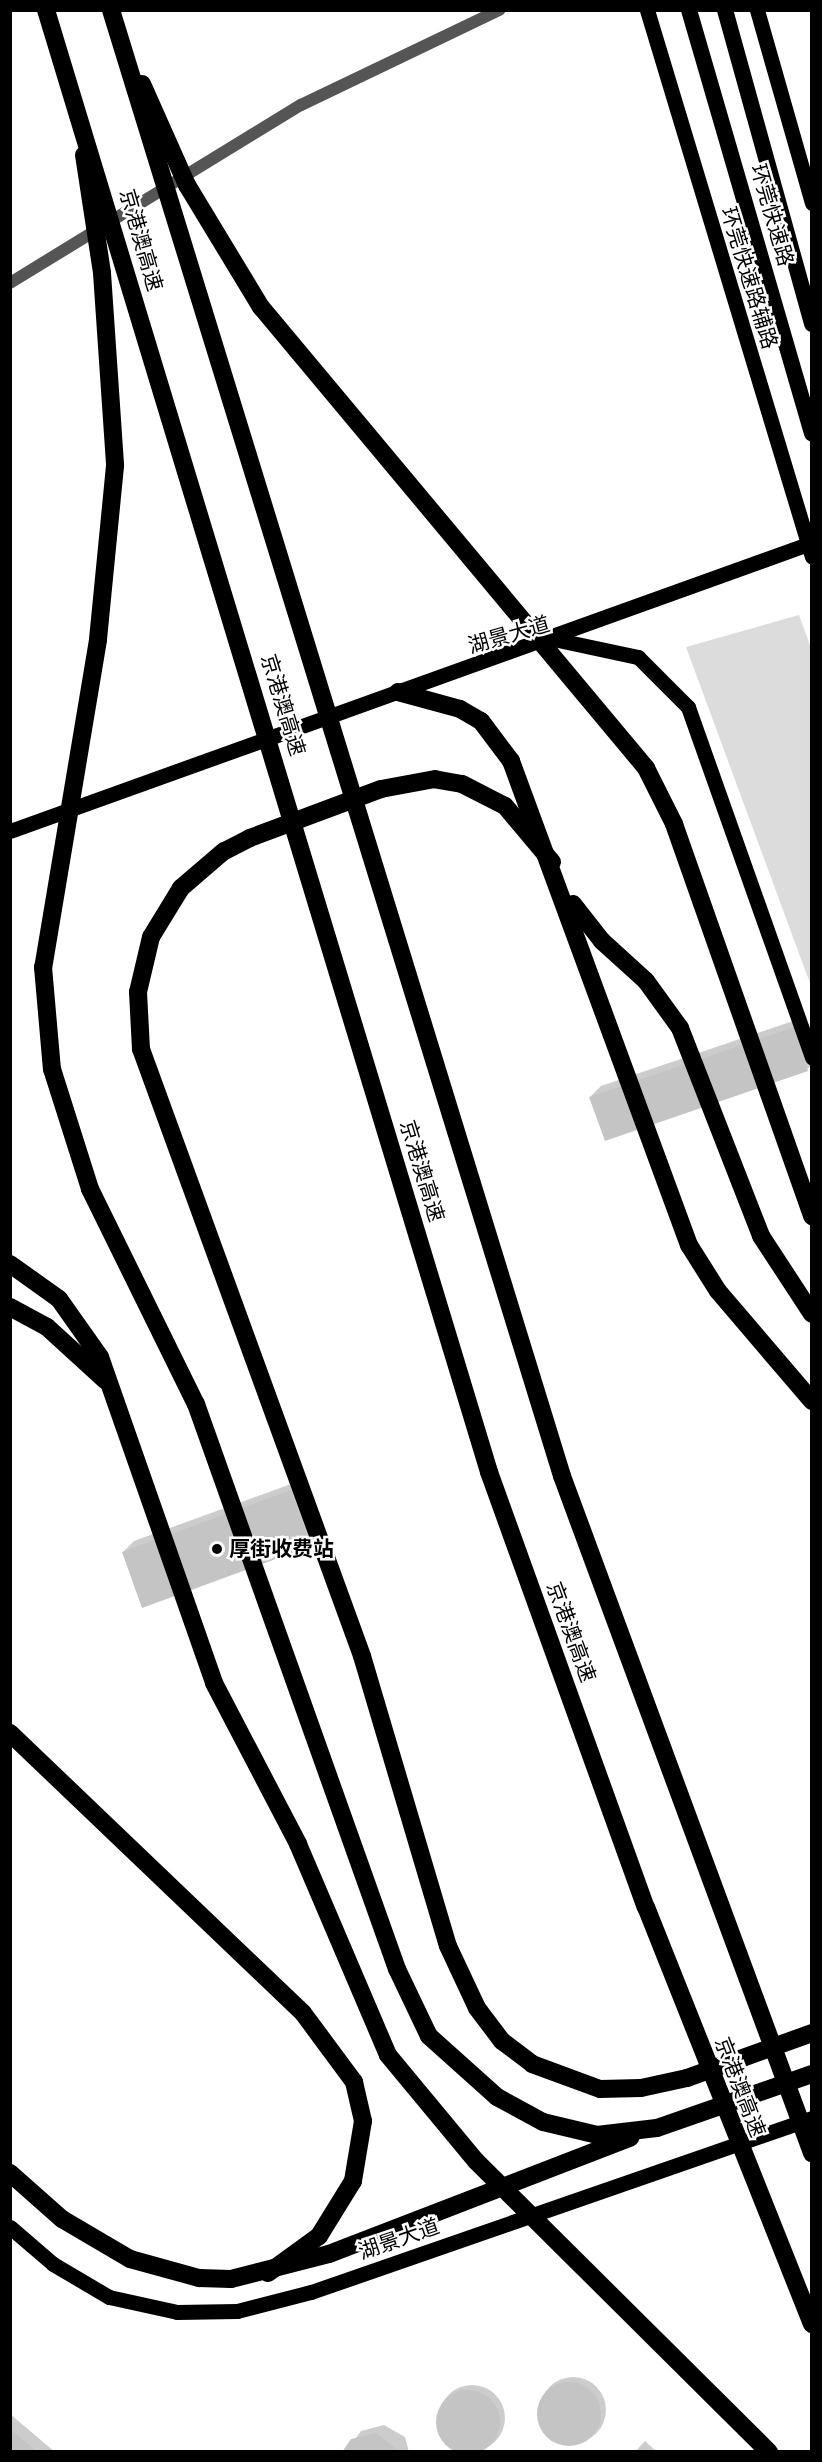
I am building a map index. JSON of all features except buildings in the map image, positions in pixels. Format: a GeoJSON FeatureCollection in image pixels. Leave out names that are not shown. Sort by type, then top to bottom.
{"type":"FeatureCollection","features":[{"type":"Feature","properties":{"kind":"highway"},"geometry":{"type":"LineString","coordinates":[[46,10],[80,114],[90,162],[102,273],[115,466],[98,640],[44,967],[52,1069],[65,1121],[104,1226],[196,1404],[415,2012],[429,2036],[471,2079],[522,2112],[597,2135],[657,2128]]}},
{"type":"Feature","properties":{"kind":"highway"},"geometry":{"type":"LineString","coordinates":[[111,10],[155,136],[212,231],[267,315],[593,701],[646,768],[674,824],[812,1216]]}},
{"type":"Feature","properties":{"kind":"highway","name":"环莞快速路"},"geometry":{"type":"LineString","coordinates":[[689,10],[812,433]]}},
{"type":"Feature","properties":{"kind":"highway","name":"环莞快速路"},"geometry":{"type":"LineString","coordinates":[[725,10],[812,324]]}},
{"type":"Feature","properties":{"kind":"highway","name":"京港澳高速"},"geometry":{"type":"LineString","coordinates":[[155,136],[195,289],[562,1476],[812,2152]]}},
{"type":"Feature","properties":{"kind":"highway","name":"京港澳高速"},"geometry":{"type":"LineString","coordinates":[[90,162],[259,702],[489,1472],[646,1907],[783,2257],[812,2324]]}},
{"type":"Feature","properties":{"kind":"highway"},"geometry":{"type":"LineString","coordinates":[[398,692],[460,709],[498,738],[552,862],[689,1245],[718,1292],[812,1401]]}},
{"type":"Feature","properties":{"kind":"highway"},"geometry":{"type":"LineString","coordinates":[[552,862],[505,806],[473,788],[435,779],[381,789],[250,838],[224,851],[181,888],[151,937],[138,992],[141,1049],[362,1656],[448,1946],[477,2008],[502,2041],[532,2064],[600,2089],[641,2088],[687,2078],[812,2033]]}},
{"type":"Feature","properties":{"kind":"highway"},"geometry":{"type":"LineString","coordinates":[[560,885],[602,941],[646,981],[680,1028],[761,1236],[812,1314]]}},
{"type":"Feature","properties":{"kind":"highway"},"geometry":{"type":"LineString","coordinates":[[10,1264],[76,1318],[114,1390],[214,1683],[298,1844],[365,2010],[412,2089],[476,2161],[651,2331],[769,2451]]}},
{"type":"Feature","properties":{"kind":"highway"},"geometry":{"type":"LineString","coordinates":[[10,1307],[48,1327],[114,1390]]}},
{"type":"Feature","properties":{"kind":"highway"},"geometry":{"type":"LineString","coordinates":[[10,1733],[303,2013],[354,2082],[363,2121],[352,2181],[319,2236],[268,2273]]}},
{"type":"Feature","properties":{"kind":"highway"},"geometry":{"type":"LineString","coordinates":[[10,2173],[62,2219],[130,2259],[199,2278],[268,2273],[470,2203],[657,2128],[812,2074]]}},
{"type":"Feature","properties":{"kind":"main road","name":"环莞快速路辅路"},"geometry":{"type":"LineString","coordinates":[[647,10],[810,551]]}},
{"type":"Feature","properties":{"kind":"main road"},"geometry":{"type":"LineString","coordinates":[[757,10],[812,203]]}},
{"type":"Feature","properties":{"kind":"main road"},"geometry":{"type":"LineString","coordinates":[[555,640],[810,551]]}},
{"type":"Feature","properties":{"kind":"main road","name":"湖景大道"},"geometry":{"type":"LineString","coordinates":[[10,831],[398,692],[555,640],[638,657],[668,680],[688,707],[812,1058]]}},
{"type":"Feature","properties":{"kind":"main road","name":"湖景大道"},"geometry":{"type":"LineString","coordinates":[[10,2227],[52,2264],[109,2297],[177,2312],[237,2311],[311,2292],[812,2118]]}},
{"type":"Feature","properties":{"kind":"street"},"geometry":{"type":"LineString","coordinates":[[10,284],[301,105],[499,10]]}},
{"type":"Feature","properties":{"kind":"shaded area"},"geometry":{"type":"Polygon","coordinates":[[[799,615],[812,651],[811,986],[686,647],[799,615]]]}},
{"type":"Feature","properties":{"kind":"place","name":"厚街收费站"},"geometry":{"type":"Point","coordinates":[217,1549]}}]}
